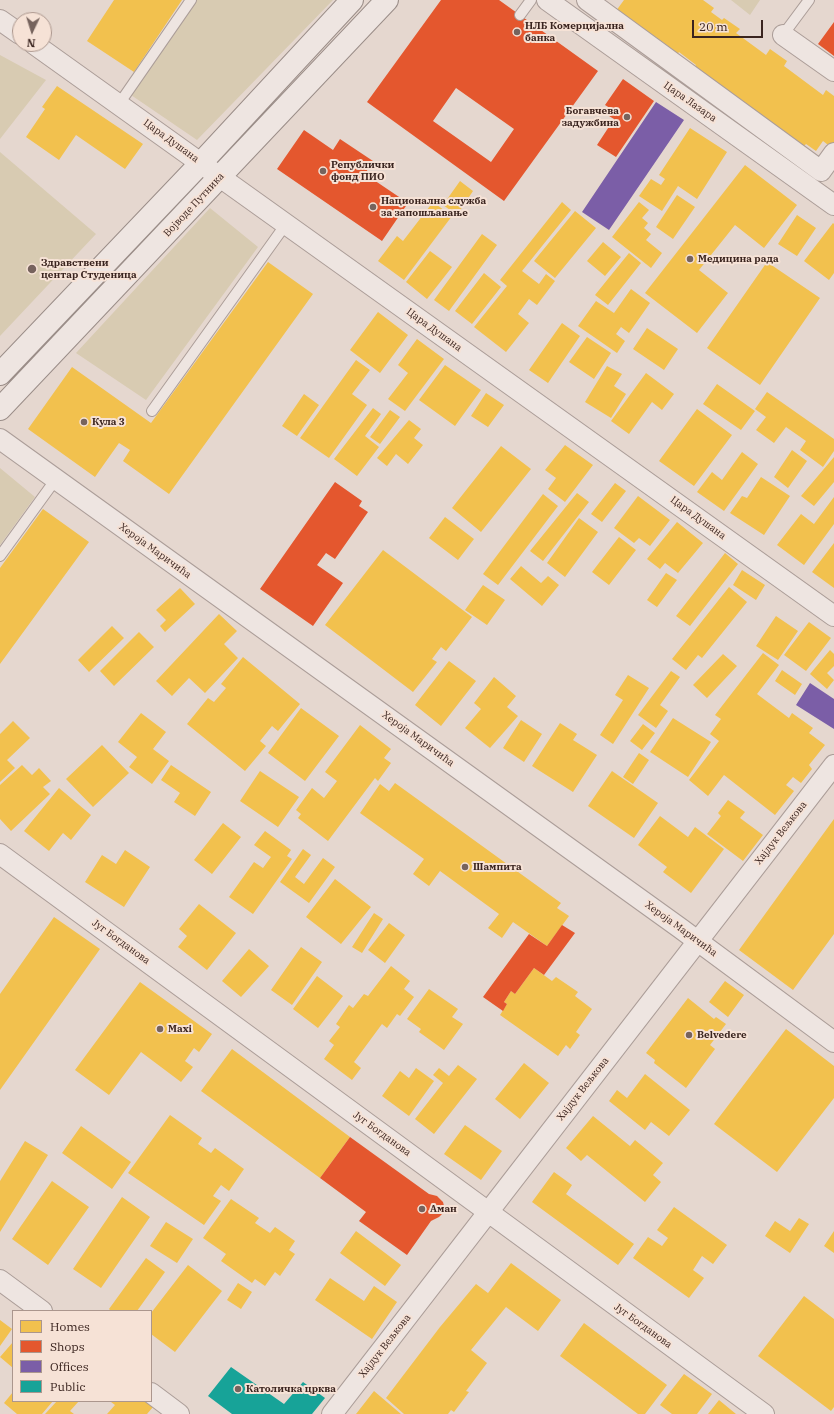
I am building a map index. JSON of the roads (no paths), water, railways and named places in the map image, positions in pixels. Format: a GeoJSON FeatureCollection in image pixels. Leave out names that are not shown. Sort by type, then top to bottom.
{"type":"FeatureCollection","features":[{"type":"Feature","properties":{"kind":"main road"},"geometry":{"type":"LineString","coordinates":[[0,374],[201,163],[352,0]]}},
{"type":"Feature","properties":{"kind":"main road","name":"Војводе Путника"},"geometry":{"type":"LineString","coordinates":[[0,409],[387,0]]}},
{"type":"Feature","properties":{"kind":"street","name":"Цара Лазара"},"geometry":{"type":"LineString","coordinates":[[547,0],[834,205]]}},
{"type":"Feature","properties":{"kind":"street","name":"Цара Лазара"},"geometry":{"type":"LineString","coordinates":[[587,0],[821,171],[834,153]]}},
{"type":"Feature","properties":{"kind":"street"},"geometry":{"type":"LineString","coordinates":[[0,20],[12,28]]}},
{"type":"Feature","properties":{"kind":"street"},"geometry":{"type":"LineString","coordinates":[[783,35],[834,71]]}},
{"type":"Feature","properties":{"kind":"street","name":"Цара Душана"},"geometry":{"type":"LineString","coordinates":[[45,52],[834,616]]}},
{"type":"Feature","properties":{"kind":"street","name":"Хероја Маричића"},"geometry":{"type":"LineString","coordinates":[[0,440],[698,941],[834,1042]]}},
{"type":"Feature","properties":{"kind":"street","name":"Хајдук Вељкова"},"geometry":{"type":"LineString","coordinates":[[332,1414],[834,765]]}},
{"type":"Feature","properties":{"kind":"street","name":"Југ Богданова"},"geometry":{"type":"LineString","coordinates":[[0,854],[764,1414]]}},
{"type":"Feature","properties":{"kind":"street"},"geometry":{"type":"LineString","coordinates":[[0,1280],[41,1310]]}},
{"type":"Feature","properties":{"kind":"street"},"geometry":{"type":"LineString","coordinates":[[152,1394],[179,1414]]}},
{"type":"Feature","properties":{"kind":"lane"},"geometry":{"type":"LineString","coordinates":[[119,104],[190,0]]}},
{"type":"Feature","properties":{"kind":"lane"},"geometry":{"type":"LineString","coordinates":[[520,15],[531,0]]}},
{"type":"Feature","properties":{"kind":"lane"},"geometry":{"type":"LineString","coordinates":[[783,35],[809,0]]}},
{"type":"Feature","properties":{"kind":"lane"},"geometry":{"type":"LineString","coordinates":[[152,411],[286,224]]}},
{"type":"Feature","properties":{"kind":"lane"},"geometry":{"type":"LineString","coordinates":[[0,556],[56,480]]}},
{"type":"Feature","properties":{"kind":"place","name":"НЛБ Комерцијална банка"},"geometry":{"type":"Point","coordinates":[517,32]}},
{"type":"Feature","properties":{"kind":"place","name":"Богавчева задужбина"},"geometry":{"type":"Point","coordinates":[627,117]}},
{"type":"Feature","properties":{"kind":"place","name":"Републички фонд ПИО"},"geometry":{"type":"Point","coordinates":[323,171]}},
{"type":"Feature","properties":{"kind":"place","name":"Национална служба за запошљавање"},"geometry":{"type":"Point","coordinates":[373,207]}},
{"type":"Feature","properties":{"kind":"place","name":"Медицина рада"},"geometry":{"type":"Point","coordinates":[690,259]}},
{"type":"Feature","properties":{"kind":"place","name":"Здравствени центар Студеница"},"geometry":{"type":"Point","coordinates":[32,269]}},
{"type":"Feature","properties":{"kind":"place","name":"Кула 3"},"geometry":{"type":"Point","coordinates":[84,422]}},
{"type":"Feature","properties":{"kind":"place","name":"Шампита"},"geometry":{"type":"Point","coordinates":[465,867]}},
{"type":"Feature","properties":{"kind":"place","name":"Maxi"},"geometry":{"type":"Point","coordinates":[160,1029]}},
{"type":"Feature","properties":{"kind":"place","name":"Belvedere"},"geometry":{"type":"Point","coordinates":[689,1035]}},
{"type":"Feature","properties":{"kind":"place","name":"Аман"},"geometry":{"type":"Point","coordinates":[422,1209]}},
{"type":"Feature","properties":{"kind":"place","name":"Католичка црква"},"geometry":{"type":"Point","coordinates":[238,1389]}}]}
